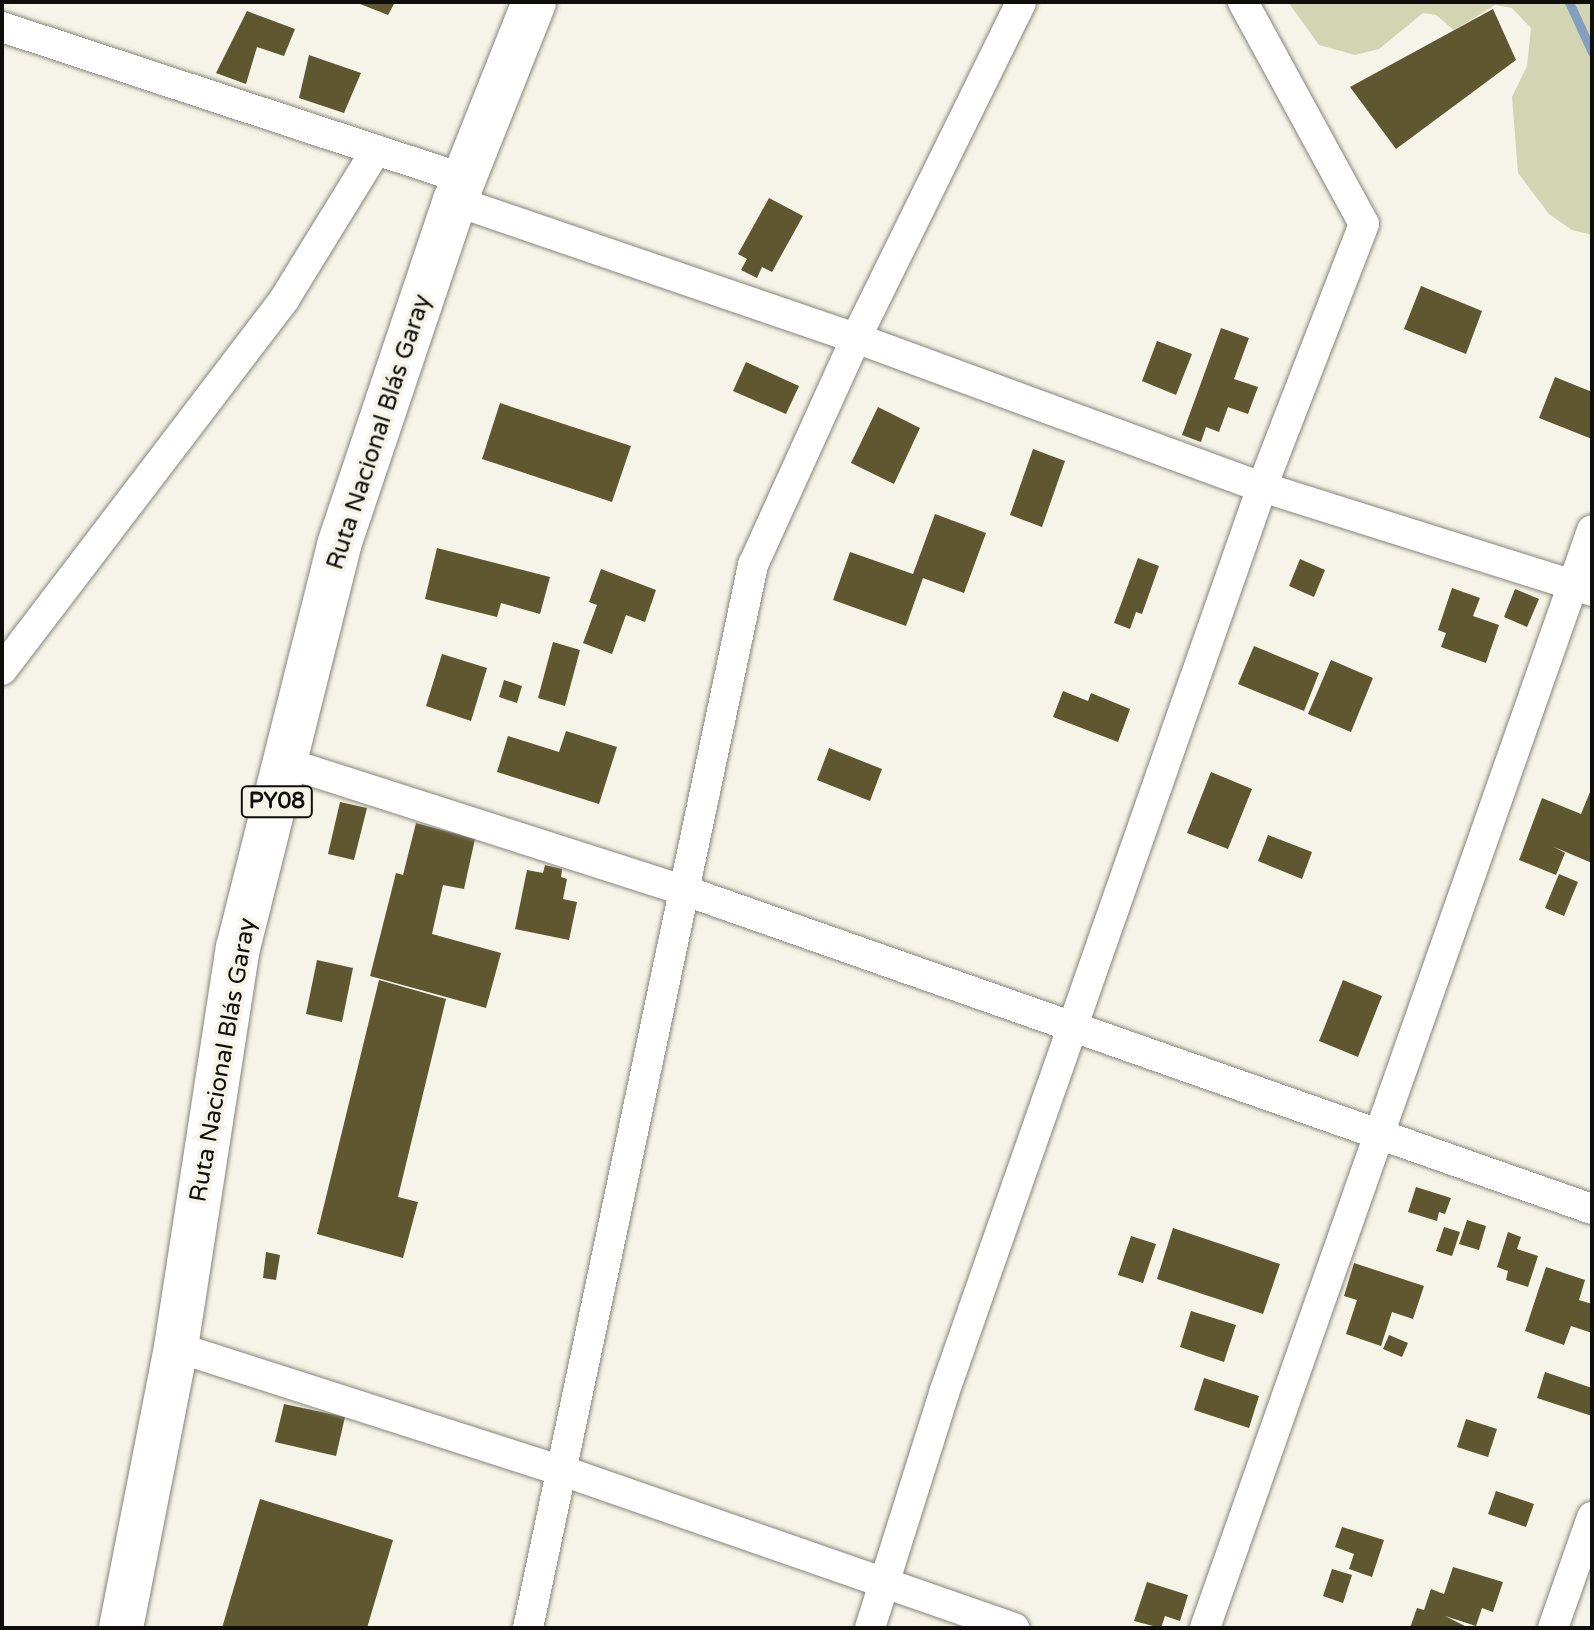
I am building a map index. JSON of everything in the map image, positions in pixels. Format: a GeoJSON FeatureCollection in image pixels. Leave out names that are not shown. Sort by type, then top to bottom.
{"type":"FeatureCollection","features":[{"type":"Feature","properties":{"kind":"highway","name":"Ruta Nacional Blás Garay"},"geometry":{"type":"LineString","coordinates":[[121,1628],[176,1347],[238,948],[287,763],[339,545],[460,190],[534,2]]}},
{"type":"Feature","properties":{"kind":"street"},"geometry":{"type":"LineString","coordinates":[[528,1628],[753,565],[856,338],[1021,2]]}},
{"type":"Feature","properties":{"kind":"street"},"geometry":{"type":"LineString","coordinates":[[870,1628],[883,1579],[1262,487],[1364,224],[1243,2]]}},
{"type":"Feature","properties":{"kind":"street"},"geometry":{"type":"LineString","coordinates":[[2,27],[376,150],[460,190],[1262,487],[1582,588]]}},
{"type":"Feature","properties":{"kind":"street"},"geometry":{"type":"LineString","coordinates":[[2,670],[285,298],[376,150]]}},
{"type":"Feature","properties":{"kind":"street"},"geometry":{"type":"LineString","coordinates":[[1205,1628],[1379,1132],[1582,588],[1592,530]]}},
{"type":"Feature","properties":{"kind":"street"},"geometry":{"type":"LineString","coordinates":[[287,763],[683,890],[1073,1030],[1379,1132],[1592,1209]]}},
{"type":"Feature","properties":{"kind":"street"},"geometry":{"type":"LineString","coordinates":[[176,1347],[563,1471],[883,1579],[1014,1628]]}},
{"type":"Feature","properties":{"kind":"street"},"geometry":{"type":"LineString","coordinates":[[1553,1628],[1592,1517]]}},
{"type":"Feature","properties":{"kind":"green space"},"geometry":{"type":"Polygon","coordinates":[[[1288,2],[1592,2],[1592,235],[1572,230],[1549,214],[1518,173],[1512,97],[1527,66],[1531,28],[1512,8],[1495,5],[1454,30],[1436,15],[1423,13],[1379,49],[1355,55],[1319,45],[1288,2]]]}},
{"type":"Feature","properties":{"kind":"building"},"geometry":{"type":"Polygon","coordinates":[[[355,2],[395,2],[388,15],[355,2]]]}},
{"type":"Feature","properties":{"kind":"building"},"geometry":{"type":"Polygon","coordinates":[[[1493,9],[1516,60],[1396,149],[1350,87],[1493,9]]]}},
{"type":"Feature","properties":{"kind":"building"},"geometry":{"type":"Polygon","coordinates":[[[247,11],[295,29],[284,56],[257,47],[246,84],[216,73],[247,11]]]}},
{"type":"Feature","properties":{"kind":"building"},"geometry":{"type":"Polygon","coordinates":[[[309,55],[361,73],[344,113],[299,98],[309,55]]]}},
{"type":"Feature","properties":{"kind":"building"},"geometry":{"type":"Polygon","coordinates":[[[769,198],[803,216],[772,272],[762,267],[757,278],[741,270],[747,259],[738,254],[769,198]]]}},
{"type":"Feature","properties":{"kind":"building"},"geometry":{"type":"Polygon","coordinates":[[[1421,286],[1482,311],[1466,354],[1404,329],[1421,286]]]}},
{"type":"Feature","properties":{"kind":"building"},"geometry":{"type":"Polygon","coordinates":[[[1221,328],[1249,338],[1234,379],[1258,387],[1248,414],[1228,407],[1219,432],[1206,427],[1201,442],[1182,435],[1221,328]]]}},
{"type":"Feature","properties":{"kind":"building"},"geometry":{"type":"Polygon","coordinates":[[[1157,341],[1192,354],[1176,395],[1142,381],[1157,341]]]}},
{"type":"Feature","properties":{"kind":"building"},"geometry":{"type":"Polygon","coordinates":[[[746,362],[799,386],[786,414],[733,391],[746,362]]]}},
{"type":"Feature","properties":{"kind":"building"},"geometry":{"type":"Polygon","coordinates":[[[1555,377],[1592,392],[1592,439],[1539,418],[1555,377]]]}},
{"type":"Feature","properties":{"kind":"building"},"geometry":{"type":"Polygon","coordinates":[[[500,403],[631,446],[612,502],[482,459],[500,403]]]}},
{"type":"Feature","properties":{"kind":"building"},"geometry":{"type":"Polygon","coordinates":[[[878,407],[920,428],[894,484],[851,463],[878,407]]]}},
{"type":"Feature","properties":{"kind":"building"},"geometry":{"type":"Polygon","coordinates":[[[1033,449],[1065,461],[1042,527],[1010,515],[1033,449]]]}},
{"type":"Feature","properties":{"kind":"building"},"geometry":{"type":"Polygon","coordinates":[[[935,514],[986,533],[964,593],[923,578],[906,626],[833,600],[850,552],[913,574],[935,514]]]}},
{"type":"Feature","properties":{"kind":"building"},"geometry":{"type":"Polygon","coordinates":[[[437,548],[550,577],[540,614],[501,603],[497,617],[425,599],[437,548]]]}},
{"type":"Feature","properties":{"kind":"building"},"geometry":{"type":"Polygon","coordinates":[[[1138,558],[1159,566],[1142,614],[1136,612],[1130,629],[1114,623],[1138,558]]]}},
{"type":"Feature","properties":{"kind":"building"},"geometry":{"type":"Polygon","coordinates":[[[1300,559],[1325,570],[1314,597],[1289,586],[1300,559]]]}},
{"type":"Feature","properties":{"kind":"building"},"geometry":{"type":"Polygon","coordinates":[[[601,569],[656,590],[645,622],[626,615],[612,654],[583,643],[597,605],[589,602],[601,569]]]}},
{"type":"Feature","properties":{"kind":"building"},"geometry":{"type":"Polygon","coordinates":[[[1452,588],[1480,598],[1473,616],[1499,625],[1486,663],[1441,647],[1446,633],[1438,630],[1452,588]]]}},
{"type":"Feature","properties":{"kind":"building"},"geometry":{"type":"Polygon","coordinates":[[[1515,589],[1539,599],[1527,627],[1504,617],[1515,589]]]}},
{"type":"Feature","properties":{"kind":"building"},"geometry":{"type":"Polygon","coordinates":[[[553,642],[580,650],[565,706],[538,698],[553,642]]]}},
{"type":"Feature","properties":{"kind":"building"},"geometry":{"type":"Polygon","coordinates":[[[1254,646],[1319,673],[1304,711],[1238,684],[1254,646]]]}},
{"type":"Feature","properties":{"kind":"building"},"geometry":{"type":"Polygon","coordinates":[[[442,654],[487,668],[471,721],[426,706],[442,654]]]}},
{"type":"Feature","properties":{"kind":"building"},"geometry":{"type":"Polygon","coordinates":[[[1331,660],[1373,678],[1351,732],[1308,714],[1331,660]]]}},
{"type":"Feature","properties":{"kind":"building"},"geometry":{"type":"Polygon","coordinates":[[[504,680],[522,686],[517,703],[499,697],[504,680]]]}},
{"type":"Feature","properties":{"kind":"building"},"geometry":{"type":"Polygon","coordinates":[[[1063,691],[1088,701],[1091,693],[1130,709],[1118,742],[1053,717],[1063,691]]]}},
{"type":"Feature","properties":{"kind":"building"},"geometry":{"type":"Polygon","coordinates":[[[566,731],[617,747],[599,804],[497,772],[508,736],[559,752],[566,731]]]}},
{"type":"Feature","properties":{"kind":"building"},"geometry":{"type":"Polygon","coordinates":[[[829,748],[882,769],[870,801],[817,780],[829,748]]]}},
{"type":"Feature","properties":{"kind":"building"},"geometry":{"type":"Polygon","coordinates":[[[1211,772],[1252,789],[1228,849],[1187,833],[1211,772]]]}},
{"type":"Feature","properties":{"kind":"building"},"geometry":{"type":"Polygon","coordinates":[[[1592,787],[1592,863],[1554,847],[1565,853],[1556,875],[1519,860],[1542,798],[1581,814],[1592,787]]]}},
{"type":"Feature","properties":{"kind":"building"},"geometry":{"type":"Polygon","coordinates":[[[340,802],[367,808],[354,860],[328,854],[340,802]]]}},
{"type":"Feature","properties":{"kind":"building"},"geometry":{"type":"Polygon","coordinates":[[[416,823],[475,839],[464,889],[443,885],[432,934],[501,953],[486,1008],[370,976],[396,873],[403,875],[416,823]]]}},
{"type":"Feature","properties":{"kind":"building"},"geometry":{"type":"Polygon","coordinates":[[[1268,835],[1312,852],[1302,879],[1258,861],[1268,835]]]}},
{"type":"Feature","properties":{"kind":"building"},"geometry":{"type":"Polygon","coordinates":[[[545,865],[562,869],[561,877],[567,879],[563,899],[577,902],[569,940],[515,929],[527,870],[543,873],[545,865]]]}},
{"type":"Feature","properties":{"kind":"building"},"geometry":{"type":"Polygon","coordinates":[[[1559,874],[1578,882],[1564,916],[1545,908],[1559,874]]]}},
{"type":"Feature","properties":{"kind":"building"},"geometry":{"type":"Polygon","coordinates":[[[317,960],[353,968],[342,1022],[306,1014],[317,960]]]}},
{"type":"Feature","properties":{"kind":"building"},"geometry":{"type":"Polygon","coordinates":[[[379,980],[446,999],[398,1197],[418,1202],[403,1258],[317,1234],[379,980]]]}},
{"type":"Feature","properties":{"kind":"building"},"geometry":{"type":"Polygon","coordinates":[[[1343,980],[1382,996],[1358,1057],[1319,1041],[1343,980]]]}},
{"type":"Feature","properties":{"kind":"building"},"geometry":{"type":"Polygon","coordinates":[[[1416,1187],[1451,1198],[1445,1214],[1439,1212],[1437,1221],[1408,1212],[1416,1187]]]}},
{"type":"Feature","properties":{"kind":"building"},"geometry":{"type":"Polygon","coordinates":[[[1467,1220],[1486,1226],[1479,1250],[1459,1244],[1467,1220]]]}},
{"type":"Feature","properties":{"kind":"building"},"geometry":{"type":"Polygon","coordinates":[[[1444,1227],[1460,1232],[1452,1256],[1436,1251],[1444,1227]]]}},
{"type":"Feature","properties":{"kind":"building"},"geometry":{"type":"Polygon","coordinates":[[[1173,1228],[1280,1264],[1263,1314],[1157,1279],[1173,1228]]]}},
{"type":"Feature","properties":{"kind":"building"},"geometry":{"type":"Polygon","coordinates":[[[1508,1232],[1521,1237],[1517,1249],[1538,1256],[1528,1287],[1506,1280],[1508,1271],[1497,1267],[1508,1232]]]}},
{"type":"Feature","properties":{"kind":"building"},"geometry":{"type":"Polygon","coordinates":[[[1131,1236],[1156,1244],[1143,1283],[1118,1275],[1131,1236]]]}},
{"type":"Feature","properties":{"kind":"building"},"geometry":{"type":"Polygon","coordinates":[[[266,1252],[280,1255],[276,1280],[263,1278],[266,1252]]]}},
{"type":"Feature","properties":{"kind":"building"},"geometry":{"type":"Polygon","coordinates":[[[1354,1263],[1424,1286],[1413,1319],[1392,1312],[1381,1346],[1346,1334],[1357,1300],[1344,1296],[1354,1263]]]}},
{"type":"Feature","properties":{"kind":"building"},"geometry":{"type":"Polygon","coordinates":[[[1546,1267],[1585,1280],[1579,1300],[1592,1304],[1592,1333],[1571,1326],[1564,1345],[1525,1331],[1546,1267]]]}},
{"type":"Feature","properties":{"kind":"building"},"geometry":{"type":"Polygon","coordinates":[[[1191,1311],[1236,1325],[1224,1362],[1180,1347],[1191,1311]]]}},
{"type":"Feature","properties":{"kind":"building"},"geometry":{"type":"Polygon","coordinates":[[[1389,1335],[1408,1343],[1402,1357],[1383,1349],[1389,1335]]]}},
{"type":"Feature","properties":{"kind":"building"},"geometry":{"type":"Polygon","coordinates":[[[1545,1372],[1592,1388],[1592,1416],[1537,1398],[1545,1372]]]}},
{"type":"Feature","properties":{"kind":"building"},"geometry":{"type":"Polygon","coordinates":[[[1204,1378],[1259,1396],[1249,1428],[1194,1410],[1204,1378]]]}},
{"type":"Feature","properties":{"kind":"building"},"geometry":{"type":"Polygon","coordinates":[[[284,1404],[345,1417],[336,1456],[275,1442],[284,1404]]]}},
{"type":"Feature","properties":{"kind":"building"},"geometry":{"type":"Polygon","coordinates":[[[1466,1419],[1497,1429],[1488,1457],[1457,1447],[1466,1419]]]}},
{"type":"Feature","properties":{"kind":"building"},"geometry":{"type":"Polygon","coordinates":[[[1496,1491],[1534,1504],[1526,1527],[1488,1514],[1496,1491]]]}},
{"type":"Feature","properties":{"kind":"building"},"geometry":{"type":"Polygon","coordinates":[[[260,1499],[393,1540],[367,1628],[222,1628],[260,1499]]]}},
{"type":"Feature","properties":{"kind":"building"},"geometry":{"type":"Polygon","coordinates":[[[1342,1527],[1384,1540],[1372,1577],[1349,1569],[1354,1554],[1335,1547],[1342,1527]]]}},
{"type":"Feature","properties":{"kind":"building"},"geometry":{"type":"Polygon","coordinates":[[[1453,1567],[1503,1582],[1493,1612],[1482,1608],[1476,1626],[1445,1616],[1469,1628],[1410,1628],[1417,1608],[1424,1610],[1431,1589],[1444,1594],[1453,1567]]]}},
{"type":"Feature","properties":{"kind":"building"},"geometry":{"type":"Polygon","coordinates":[[[1332,1569],[1352,1575],[1343,1603],[1323,1596],[1332,1569]]]}},
{"type":"Feature","properties":{"kind":"building"},"geometry":{"type":"Polygon","coordinates":[[[1147,1582],[1188,1595],[1180,1621],[1165,1616],[1161,1628],[1134,1621],[1147,1582]]]}},
{"type":"Feature","properties":{"kind":"waterway"},"geometry":{"type":"LineString","coordinates":[[1569,2],[1592,52]]}}]}
